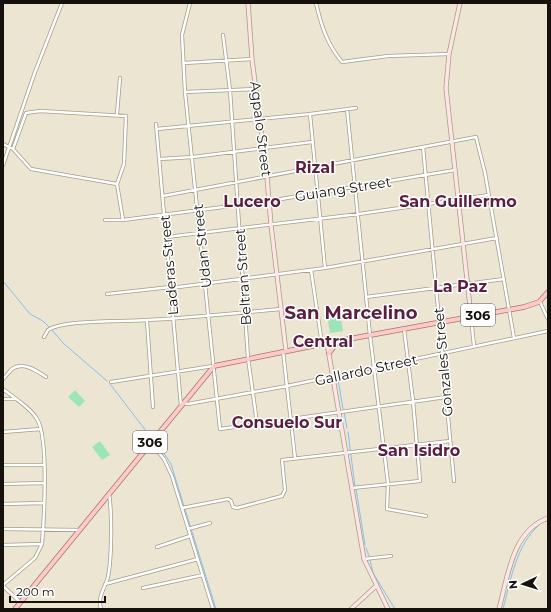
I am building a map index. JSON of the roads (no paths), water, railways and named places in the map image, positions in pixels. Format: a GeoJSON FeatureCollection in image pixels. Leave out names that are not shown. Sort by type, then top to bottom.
{"type":"FeatureCollection","features":[{"type":"Feature","properties":{"kind":"main road"},"geometry":{"type":"LineString","coordinates":[[540,302],[548,292]]}},
{"type":"Feature","properties":{"kind":"main road","name":"306"},"geometry":{"type":"LineString","coordinates":[[15,609],[109,492],[214,366],[327,343],[531,306],[540,302]]}},
{"type":"Feature","properties":{"kind":"main road"},"geometry":{"type":"LineString","coordinates":[[329,353],[338,341]]}},
{"type":"Feature","properties":{"kind":"street"},"geometry":{"type":"LineString","coordinates":[[3,165],[35,72],[62,3]]}},
{"type":"Feature","properties":{"kind":"street","name":"Udan Street"},"geometry":{"type":"LineString","coordinates":[[190,3],[182,35],[186,92],[220,429],[257,423]]}},
{"type":"Feature","properties":{"kind":"street","name":"Agpalo Street"},"geometry":{"type":"LineString","coordinates":[[248,3],[252,59],[268,177],[271,225],[278,274],[287,386],[295,458]]}},
{"type":"Feature","properties":{"kind":"street"},"geometry":{"type":"LineString","coordinates":[[316,3],[322,28],[331,48],[342,62],[388,56],[449,54]]}},
{"type":"Feature","properties":{"kind":"street"},"geometry":{"type":"LineString","coordinates":[[460,3],[449,54],[446,88],[447,109],[452,142],[474,346]]}},
{"type":"Feature","properties":{"kind":"street","name":"Beltran Street"},"geometry":{"type":"LineString","coordinates":[[223,36],[230,90],[248,358],[257,423]]}},
{"type":"Feature","properties":{"kind":"street"},"geometry":{"type":"LineString","coordinates":[[184,63],[252,59]]}},
{"type":"Feature","properties":{"kind":"street"},"geometry":{"type":"LineString","coordinates":[[117,114],[120,78]]}},
{"type":"Feature","properties":{"kind":"street"},"geometry":{"type":"LineString","coordinates":[[186,92],[256,89]]}},
{"type":"Feature","properties":{"kind":"street"},"geometry":{"type":"LineString","coordinates":[[157,129],[356,108]]}},
{"type":"Feature","properties":{"kind":"street"},"geometry":{"type":"LineString","coordinates":[[347,109],[359,214],[362,262],[370,335],[388,483],[387,509],[426,516]]}},
{"type":"Feature","properties":{"kind":"street"},"geometry":{"type":"LineString","coordinates":[[22,111],[26,113],[40,111],[117,114],[126,116],[123,169],[117,184],[123,220]]}},
{"type":"Feature","properties":{"kind":"street"},"geometry":{"type":"LineString","coordinates":[[13,149],[26,113]]}},
{"type":"Feature","properties":{"kind":"street"},"geometry":{"type":"LineString","coordinates":[[310,114],[325,268]]}},
{"type":"Feature","properties":{"kind":"street","name":"Laderas Street"},"geometry":{"type":"LineString","coordinates":[[156,124],[182,404]]}},
{"type":"Feature","properties":{"kind":"street"},"geometry":{"type":"LineString","coordinates":[[163,196],[476,137],[485,173],[514,338]]}},
{"type":"Feature","properties":{"kind":"street"},"geometry":{"type":"LineString","coordinates":[[160,159],[193,157],[312,142]]}},
{"type":"Feature","properties":{"kind":"street"},"geometry":{"type":"LineString","coordinates":[[3,144],[13,149],[31,170],[117,184]]}},
{"type":"Feature","properties":{"kind":"street","name":"Gonzales Street"},"geometry":{"type":"LineString","coordinates":[[423,147],[454,481]]}},
{"type":"Feature","properties":{"kind":"street","name":"Guiang Street"},"geometry":{"type":"LineString","coordinates":[[105,220],[123,220],[269,201],[455,170]]}},
{"type":"Feature","properties":{"kind":"street"},"geometry":{"type":"LineString","coordinates":[[167,237],[359,214],[489,195]]}},
{"type":"Feature","properties":{"kind":"street"},"geometry":{"type":"LineString","coordinates":[[107,294],[325,268],[497,238]]}},
{"type":"Feature","properties":{"kind":"street"},"geometry":{"type":"LineString","coordinates":[[311,270],[322,344]]}},
{"type":"Feature","properties":{"kind":"street"},"geometry":{"type":"LineString","coordinates":[[366,297],[504,279]]}},
{"type":"Feature","properties":{"kind":"street"},"geometry":{"type":"LineString","coordinates":[[540,302],[548,319]]}},
{"type":"Feature","properties":{"kind":"street"},"geometry":{"type":"LineString","coordinates":[[44,337],[51,327],[96,322],[147,320],[281,309]]}},
{"type":"Feature","properties":{"kind":"street"},"geometry":{"type":"LineString","coordinates":[[147,320],[153,407]]}},
{"type":"Feature","properties":{"kind":"street"},"geometry":{"type":"LineString","coordinates":[[352,488],[388,483],[420,481],[413,401],[404,329]]}},
{"type":"Feature","properties":{"kind":"street","name":"Gallardo Street"},"geometry":{"type":"LineString","coordinates":[[182,404],[218,399],[334,377],[548,331]]}},
{"type":"Feature","properties":{"kind":"street"},"geometry":{"type":"LineString","coordinates":[[327,343],[340,411],[364,559],[388,609]]}},
{"type":"Feature","properties":{"kind":"street"},"geometry":{"type":"LineString","coordinates":[[111,382],[214,366]]}},
{"type":"Feature","properties":{"kind":"street"},"geometry":{"type":"LineString","coordinates":[[3,379],[11,370],[18,368],[34,369],[46,377]]}},
{"type":"Feature","properties":{"kind":"street"},"geometry":{"type":"LineString","coordinates":[[3,389],[38,419],[44,449],[42,544],[35,558],[3,586],[20,602]]}},
{"type":"Feature","properties":{"kind":"street"},"geometry":{"type":"LineString","coordinates":[[257,423],[446,397]]}},
{"type":"Feature","properties":{"kind":"street"},"geometry":{"type":"LineString","coordinates":[[3,399],[16,399]]}},
{"type":"Feature","properties":{"kind":"street"},"geometry":{"type":"LineString","coordinates":[[3,432],[41,429]]}},
{"type":"Feature","properties":{"kind":"street"},"geometry":{"type":"LineString","coordinates":[[184,507],[228,499],[231,501],[233,507],[237,508],[282,496],[285,490],[282,460],[450,440]]}},
{"type":"Feature","properties":{"kind":"street"},"geometry":{"type":"LineString","coordinates":[[151,442],[164,459],[184,507],[190,528],[190,536],[213,609]]}},
{"type":"Feature","properties":{"kind":"street"},"geometry":{"type":"LineString","coordinates":[[3,465],[44,465]]}},
{"type":"Feature","properties":{"kind":"street"},"geometry":{"type":"LineString","coordinates":[[3,484],[44,483]]}},
{"type":"Feature","properties":{"kind":"street"},"geometry":{"type":"LineString","coordinates":[[101,609],[99,604],[109,565],[111,506],[109,492]]}},
{"type":"Feature","properties":{"kind":"street"},"geometry":{"type":"LineString","coordinates":[[3,504],[44,503]]}},
{"type":"Feature","properties":{"kind":"street"},"geometry":{"type":"LineString","coordinates":[[499,609],[514,553],[522,536],[531,526],[548,518]]}},
{"type":"Feature","properties":{"kind":"street"},"geometry":{"type":"LineString","coordinates":[[190,528],[210,522]]}},
{"type":"Feature","properties":{"kind":"street"},"geometry":{"type":"LineString","coordinates":[[3,529],[79,530]]}},
{"type":"Feature","properties":{"kind":"street"},"geometry":{"type":"LineString","coordinates":[[157,547],[190,536]]}},
{"type":"Feature","properties":{"kind":"street"},"geometry":{"type":"LineString","coordinates":[[3,545],[42,544]]}},
{"type":"Feature","properties":{"kind":"street"},"geometry":{"type":"LineString","coordinates":[[364,559],[391,556]]}},
{"type":"Feature","properties":{"kind":"street"},"geometry":{"type":"LineString","coordinates":[[105,584],[198,559]]}},
{"type":"Feature","properties":{"kind":"street"},"geometry":{"type":"LineString","coordinates":[[143,588],[203,575]]}},
{"type":"Feature","properties":{"kind":"street"},"geometry":{"type":"LineString","coordinates":[[351,609],[376,586]]}},
{"type":"Feature","properties":{"kind":"waterway"},"geometry":{"type":"LineString","coordinates":[[3,281],[30,314],[43,321],[50,328]]}},
{"type":"Feature","properties":{"kind":"waterway"},"geometry":{"type":"LineString","coordinates":[[52,330],[63,343],[107,381]]}},
{"type":"Feature","properties":{"kind":"waterway"},"geometry":{"type":"LineString","coordinates":[[338,379],[343,409]]}},
{"type":"Feature","properties":{"kind":"waterway"},"geometry":{"type":"LineString","coordinates":[[110,384],[150,436]]}},
{"type":"Feature","properties":{"kind":"waterway"},"geometry":{"type":"LineString","coordinates":[[344,412],[347,428]]}},
{"type":"Feature","properties":{"kind":"waterway"},"geometry":{"type":"LineString","coordinates":[[348,432],[355,487]]}},
{"type":"Feature","properties":{"kind":"waterway"},"geometry":{"type":"LineString","coordinates":[[156,441],[171,464],[216,609]]}},
{"type":"Feature","properties":{"kind":"waterway"},"geometry":{"type":"LineString","coordinates":[[356,489],[365,545]]}},
{"type":"Feature","properties":{"kind":"waterway"},"geometry":{"type":"LineString","coordinates":[[543,522],[548,521]]}},
{"type":"Feature","properties":{"kind":"waterway"},"geometry":{"type":"LineString","coordinates":[[503,609],[512,574],[520,552],[532,532],[540,524]]}},
{"type":"Feature","properties":{"kind":"waterway"},"geometry":{"type":"LineString","coordinates":[[366,548],[369,556]]}},
{"type":"Feature","properties":{"kind":"waterway"},"geometry":{"type":"LineString","coordinates":[[370,560],[373,573],[395,609]]}},
{"type":"Feature","properties":{"kind":"district","name":"Rizal"},"geometry":{"type":"Point","coordinates":[315,167]}},
{"type":"Feature","properties":{"kind":"district","name":"Lucero"},"geometry":{"type":"Point","coordinates":[252,201]}},
{"type":"Feature","properties":{"kind":"district","name":"San Guillermo"},"geometry":{"type":"Point","coordinates":[458,201]}},
{"type":"Feature","properties":{"kind":"district","name":"La Paz"},"geometry":{"type":"Point","coordinates":[460,286]}},
{"type":"Feature","properties":{"kind":"district","name":"San Marcelino"},"geometry":{"type":"Point","coordinates":[351,313]}},
{"type":"Feature","properties":{"kind":"district","name":"Central"},"geometry":{"type":"Point","coordinates":[323,341]}},
{"type":"Feature","properties":{"kind":"district","name":"Consuelo Sur"},"geometry":{"type":"Point","coordinates":[287,422]}},
{"type":"Feature","properties":{"kind":"district","name":"San Isidro"},"geometry":{"type":"Point","coordinates":[419,450]}}]}
